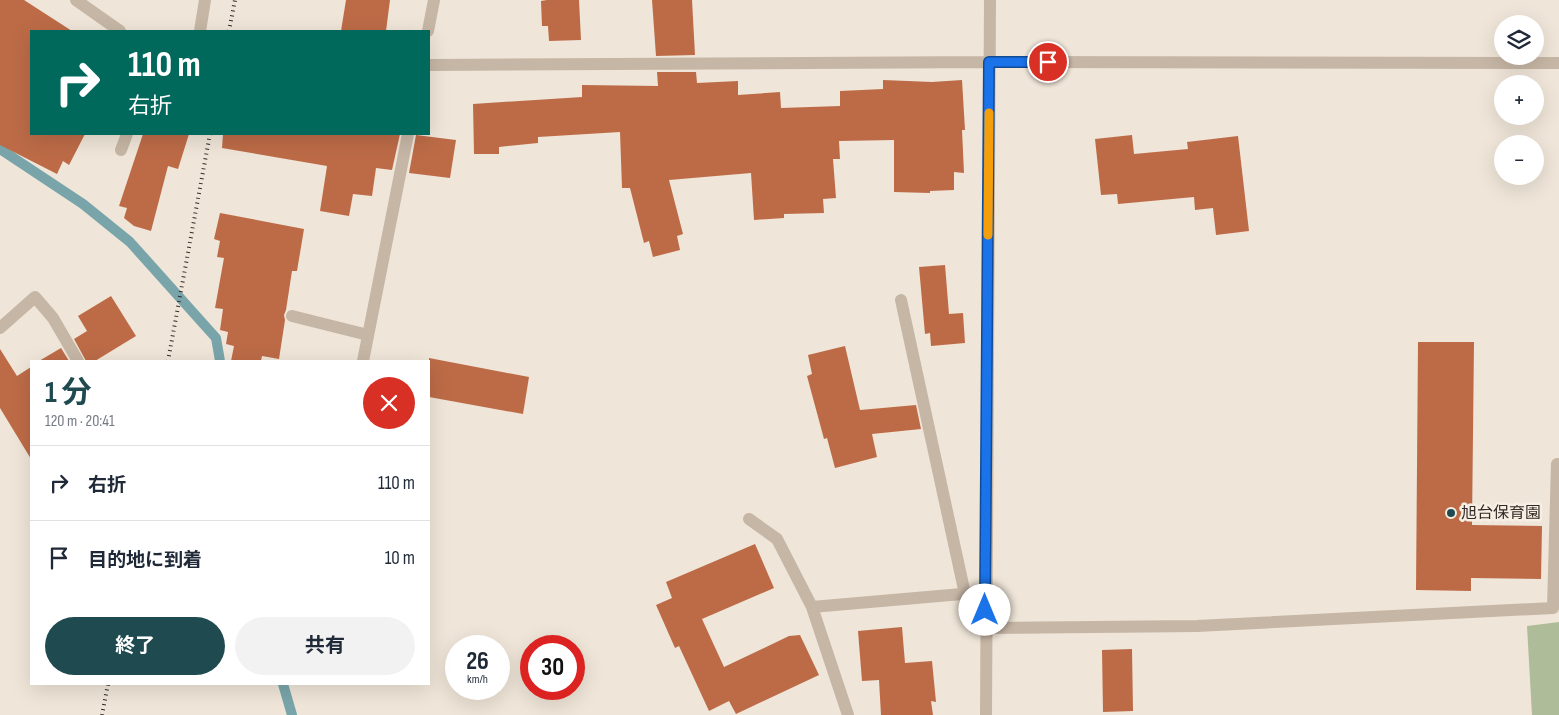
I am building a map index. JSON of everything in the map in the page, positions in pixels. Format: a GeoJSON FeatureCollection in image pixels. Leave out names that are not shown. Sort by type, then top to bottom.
{"type":"FeatureCollection","features":[{"type":"Feature","properties":{"kind":"street"},"geometry":{"type":"LineString","coordinates":[[76,0],[119,30]]}},
{"type":"Feature","properties":{"kind":"street"},"geometry":{"type":"LineString","coordinates":[[200,30],[205,0]]}},
{"type":"Feature","properties":{"kind":"street"},"geometry":{"type":"LineString","coordinates":[[428,30],[434,0]]}},
{"type":"Feature","properties":{"kind":"street"},"geometry":{"type":"LineString","coordinates":[[986,715],[985,592],[990,0]]}},
{"type":"Feature","properties":{"kind":"street"},"geometry":{"type":"LineString","coordinates":[[430,65],[989,62],[1559,63]]}},
{"type":"Feature","properties":{"kind":"street"},"geometry":{"type":"LineString","coordinates":[[122,150],[127,135]]}},
{"type":"Feature","properties":{"kind":"street"},"geometry":{"type":"LineString","coordinates":[[363,360],[408,135]]}},
{"type":"Feature","properties":{"kind":"street"},"geometry":{"type":"LineString","coordinates":[[0,328],[35,297],[53,318],[77,360]]}},
{"type":"Feature","properties":{"kind":"street"},"geometry":{"type":"LineString","coordinates":[[901,300],[965,594]]}},
{"type":"Feature","properties":{"kind":"street"},"geometry":{"type":"LineString","coordinates":[[292,316],[368,335]]}},
{"type":"Feature","properties":{"kind":"street"},"geometry":{"type":"LineString","coordinates":[[985,628],[1197,626],[1553,608],[1557,464],[1559,464]]}},
{"type":"Feature","properties":{"kind":"street"},"geometry":{"type":"LineString","coordinates":[[749,519],[777,539],[812,607],[848,715]]}},
{"type":"Feature","properties":{"kind":"street"},"geometry":{"type":"LineString","coordinates":[[812,607],[985,592]]}},
{"type":"Feature","properties":{"kind":"green space"},"geometry":{"type":"Polygon","coordinates":[[[1559,622],[1559,715],[1532,715],[1527,626],[1559,622]]]}},
{"type":"Feature","properties":{"kind":"building"},"geometry":{"type":"Polygon","coordinates":[[[0,0],[24,0],[70,30],[30,30],[30,135],[84,135],[69,165],[63,161],[57,174],[0,145],[0,0]]]}},
{"type":"Feature","properties":{"kind":"building"},"geometry":{"type":"Polygon","coordinates":[[[346,0],[390,0],[386,30],[341,30],[346,0]]]}},
{"type":"Feature","properties":{"kind":"building"},"geometry":{"type":"Polygon","coordinates":[[[579,0],[581,40],[549,41],[548,26],[542,26],[541,1],[579,0]]]}},
{"type":"Feature","properties":{"kind":"building"},"geometry":{"type":"Polygon","coordinates":[[[652,0],[692,0],[695,55],[656,56],[652,0]]]}},
{"type":"Feature","properties":{"kind":"building"},"geometry":{"type":"Polygon","coordinates":[[[657,72],[696,72],[697,83],[738,81],[738,95],[780,92],[781,108],[840,106],[840,91],[883,89],[883,80],[932,82],[962,80],[965,130],[962,130],[964,173],[954,172],[954,190],[930,191],[930,193],[894,192],[894,140],[839,141],[840,159],[833,159],[836,198],[823,199],[824,213],[784,214],[784,218],[754,220],[751,173],[669,180],[683,234],[677,236],[680,250],[653,257],[649,241],[644,243],[630,188],[622,188],[620,132],[538,137],[538,143],[499,147],[499,154],[474,154],[473,104],[582,97],[582,85],[658,86],[657,72]]]}},
{"type":"Feature","properties":{"kind":"building"},"geometry":{"type":"Polygon","coordinates":[[[143,135],[189,135],[178,169],[168,166],[151,231],[134,226],[124,218],[127,208],[119,206],[143,135]]]}},
{"type":"Feature","properties":{"kind":"building"},"geometry":{"type":"Polygon","coordinates":[[[223,135],[400,135],[392,170],[376,168],[372,196],[353,194],[349,216],[320,211],[327,166],[222,148],[223,135]]]}},
{"type":"Feature","properties":{"kind":"building"},"geometry":{"type":"Polygon","coordinates":[[[416,135],[456,140],[450,178],[409,173],[416,135]]]}},
{"type":"Feature","properties":{"kind":"building"},"geometry":{"type":"Polygon","coordinates":[[[1132,135],[1134,154],[1188,149],[1187,142],[1238,136],[1249,231],[1216,235],[1213,208],[1195,210],[1194,197],[1118,204],[1117,194],[1101,195],[1095,139],[1132,135]]]}},
{"type":"Feature","properties":{"kind":"building"},"geometry":{"type":"Polygon","coordinates":[[[220,213],[304,229],[297,271],[292,271],[279,359],[262,356],[261,360],[231,360],[234,346],[226,344],[228,332],[220,330],[223,309],[215,308],[224,258],[217,257],[220,241],[214,239],[220,213]]]}},
{"type":"Feature","properties":{"kind":"building"},"geometry":{"type":"Polygon","coordinates":[[[945,265],[949,314],[963,313],[965,343],[931,346],[930,333],[925,334],[919,267],[945,265]]]}},
{"type":"Feature","properties":{"kind":"building"},"geometry":{"type":"Polygon","coordinates":[[[111,296],[136,336],[97,360],[85,360],[74,339],[87,331],[78,316],[111,296]]]}},
{"type":"Feature","properties":{"kind":"building"},"geometry":{"type":"Polygon","coordinates":[[[1418,342],[1474,342],[1472,525],[1542,526],[1541,579],[1471,578],[1471,591],[1416,590],[1418,342]]]}},
{"type":"Feature","properties":{"kind":"building"},"geometry":{"type":"Polygon","coordinates":[[[845,346],[860,410],[916,405],[921,429],[872,434],[877,457],[835,468],[827,438],[824,439],[807,376],[812,374],[808,355],[845,346]]]}},
{"type":"Feature","properties":{"kind":"building"},"geometry":{"type":"Polygon","coordinates":[[[61,348],[68,360],[41,360],[61,348]]]}},
{"type":"Feature","properties":{"kind":"building"},"geometry":{"type":"Polygon","coordinates":[[[0,349],[17,376],[30,368],[30,457],[0,408],[0,349]]]}},
{"type":"Feature","properties":{"kind":"building"},"geometry":{"type":"Polygon","coordinates":[[[429,358],[529,377],[523,414],[430,397],[429,358]]]}},
{"type":"Feature","properties":{"kind":"building"},"geometry":{"type":"Polygon","coordinates":[[[755,544],[774,588],[702,619],[724,667],[789,636],[800,635],[819,675],[736,714],[729,701],[709,711],[679,646],[675,648],[656,605],[672,598],[666,582],[755,544]]]}},
{"type":"Feature","properties":{"kind":"building"},"geometry":{"type":"Polygon","coordinates":[[[902,627],[905,663],[932,661],[936,702],[931,701],[933,715],[881,715],[879,680],[862,681],[858,631],[902,627]]]}},
{"type":"Feature","properties":{"kind":"building"},"geometry":{"type":"Polygon","coordinates":[[[1132,649],[1133,711],[1103,712],[1102,650],[1132,649]]]}},
{"type":"Feature","properties":{"kind":"waterway"},"geometry":{"type":"LineString","coordinates":[[0,149],[83,204],[130,242],[216,338],[220,360]]}},
{"type":"Feature","properties":{"kind":"waterway"},"geometry":{"type":"LineString","coordinates":[[283,685],[292,715]]}},
{"type":"Feature","properties":{"kind":"railway"},"geometry":{"type":"LineString","coordinates":[[229,30],[235,0]]}},
{"type":"Feature","properties":{"kind":"railway"},"geometry":{"type":"LineString","coordinates":[[168,360],[210,135]]}},
{"type":"Feature","properties":{"kind":"railway"},"geometry":{"type":"LineString","coordinates":[[102,715],[108,685]]}},
{"type":"Feature","properties":{"kind":"slow traffic"},"geometry":{"type":"LineString","coordinates":[[988,235],[989,113]]}},
{"type":"Feature","properties":{"kind":"place","name":"旭台保育園"},"geometry":{"type":"Point","coordinates":[1451,513]}},
{"type":"Feature","properties":{"kind":"route"},"geometry":{"type":"LineString","coordinates":[[985,610],[989,62],[1048,62]]}}]}
